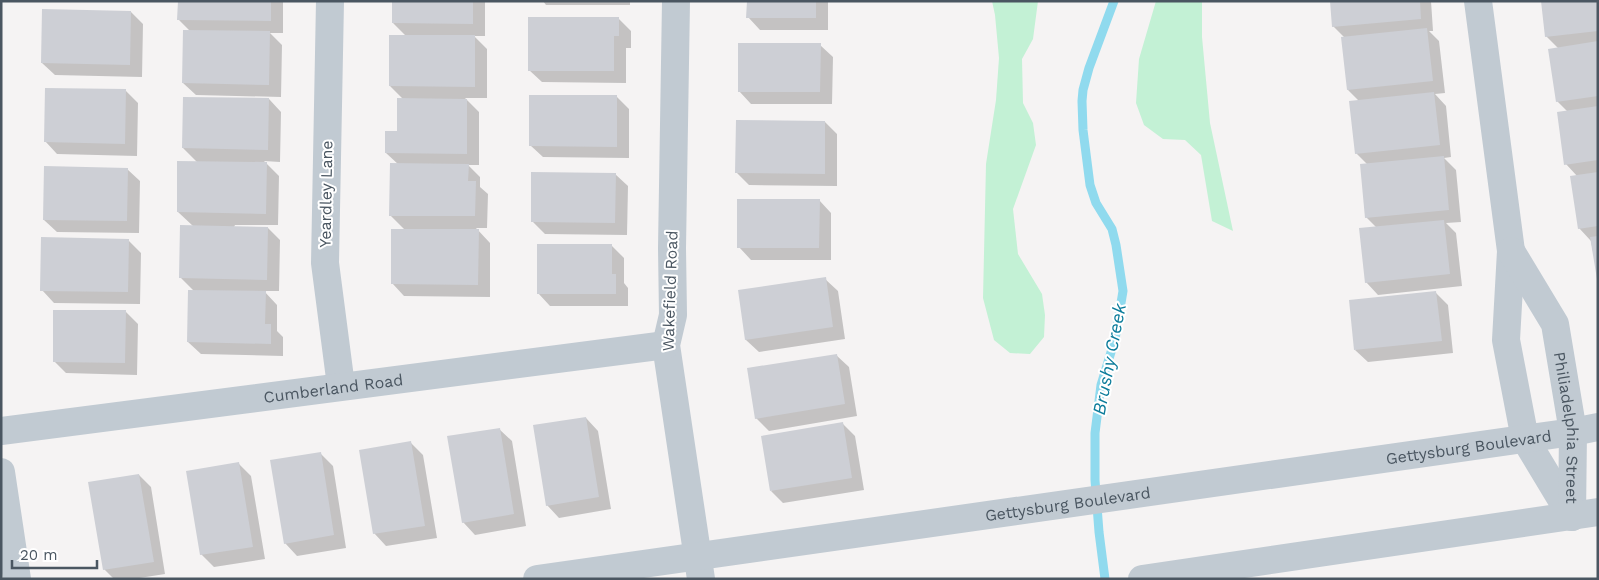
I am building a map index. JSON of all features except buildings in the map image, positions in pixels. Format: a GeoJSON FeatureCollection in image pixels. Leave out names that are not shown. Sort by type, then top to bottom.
{"type":"FeatureCollection","features":[{"type":"Feature","properties":{"kind":"street","name":"Yeardley Lane"},"geometry":{"type":"LineString","coordinates":[[330,1],[325,263],[341,386]]}},
{"type":"Feature","properties":{"kind":"street","name":"Wakefield Road"},"geometry":{"type":"LineString","coordinates":[[676,1],[672,248],[673,315],[666,345],[700,567]]}},
{"type":"Feature","properties":{"kind":"street","name":"Philiadelphia Street"},"geometry":{"type":"LineString","coordinates":[[1478,1],[1511,252],[1506,340],[1525,439],[1585,515]]}},
{"type":"Feature","properties":{"kind":"street","name":"Philiadelphia Street"},"geometry":{"type":"LineString","coordinates":[[1511,252],[1555,324],[1585,430],[1585,515]]}},
{"type":"Feature","properties":{"kind":"street","name":"Cumberland Road"},"geometry":{"type":"LineString","coordinates":[[1,431],[666,345]]}},
{"type":"Feature","properties":{"kind":"street","name":"Gettysburg Boulevard"},"geometry":{"type":"LineString","coordinates":[[537,579],[700,567],[958,519],[1585,430]]}},
{"type":"Feature","properties":{"kind":"street"},"geometry":{"type":"LineString","coordinates":[[1,472],[17,579]]}},
{"type":"Feature","properties":{"kind":"street"},"geometry":{"type":"LineString","coordinates":[[1142,579],[1585,515]]}},
{"type":"Feature","properties":{"kind":"green space"},"geometry":{"type":"Polygon","coordinates":[[[992,1],[1038,1],[1033,39],[1022,59],[1023,103],[1033,123],[1036,145],[1013,209],[1018,254],[1042,294],[1045,315],[1044,337],[1030,354],[1010,353],[994,340],[983,298],[986,164],[996,100],[999,58],[992,1]]]}},
{"type":"Feature","properties":{"kind":"green space"},"geometry":{"type":"Polygon","coordinates":[[[1156,1],[1202,1],[1202,37],[1210,123],[1233,231],[1212,221],[1201,155],[1185,140],[1163,139],[1144,125],[1136,103],[1139,59],[1156,1]]]}},
{"type":"Feature","properties":{"kind":"waterway","name":"Brushy Creek"},"geometry":{"type":"LineString","coordinates":[[1105,579],[1095,480],[1095,433],[1101,385],[1115,339],[1123,291],[1112,229],[1096,203],[1090,185],[1083,130],[1082,101],[1089,68],[1114,1]]}}]}
